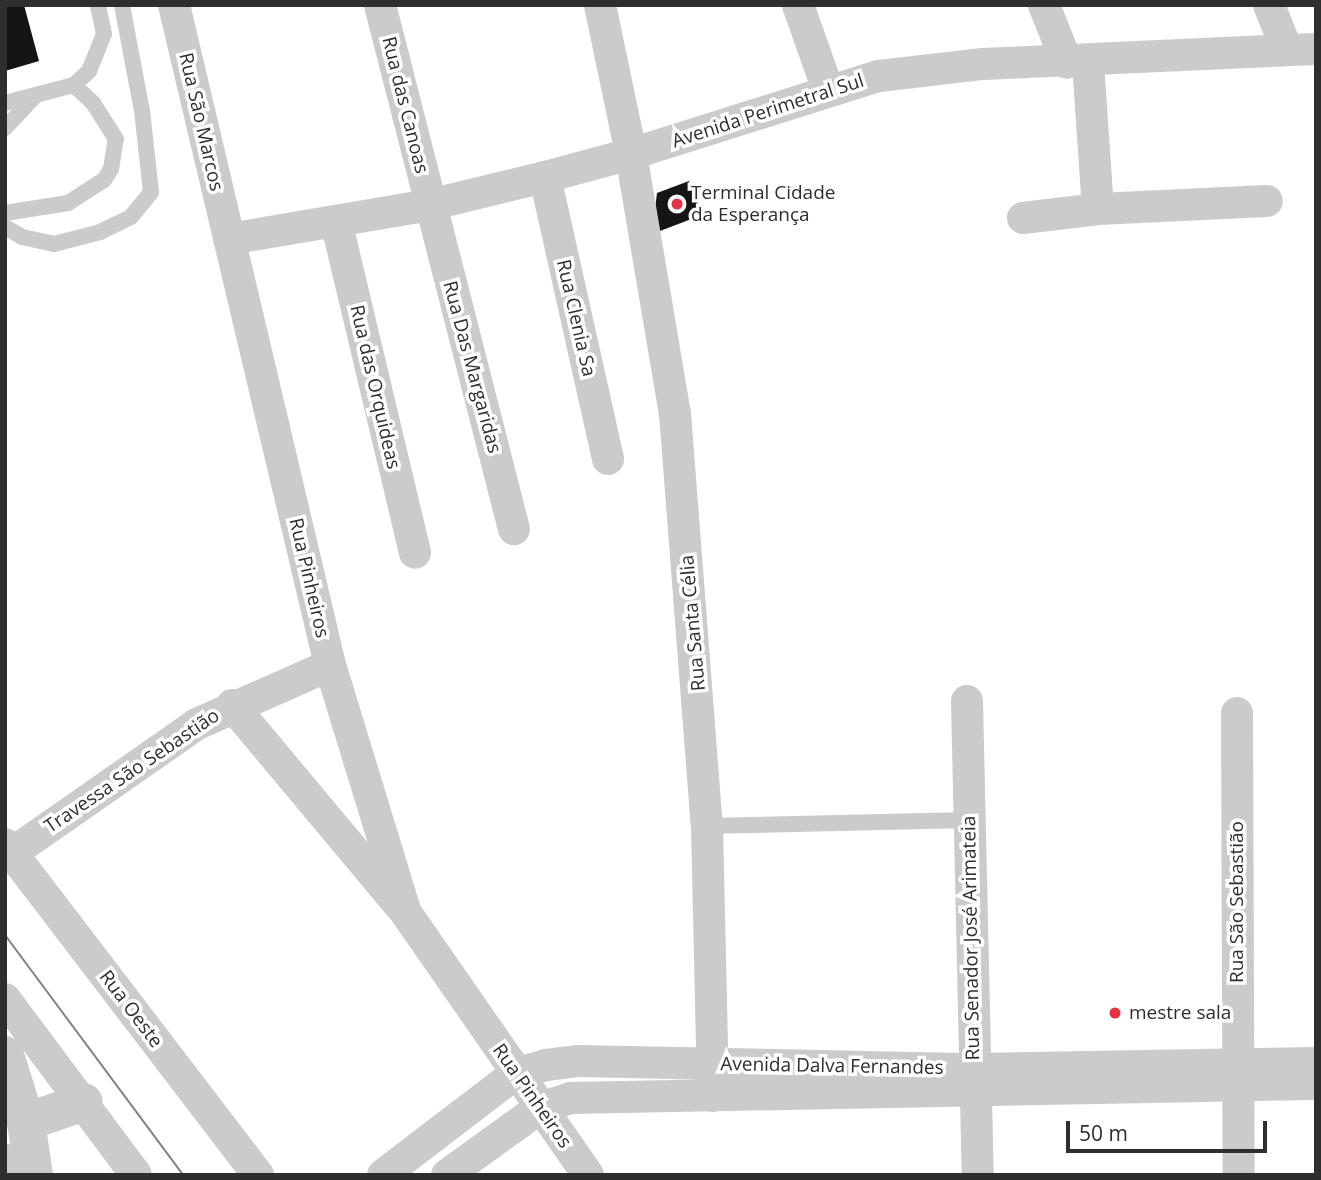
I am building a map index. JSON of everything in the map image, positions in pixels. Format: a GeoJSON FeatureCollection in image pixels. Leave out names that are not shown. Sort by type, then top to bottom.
{"type":"FeatureCollection","features":[{"type":"Feature","properties":{"kind":"street","name":"Rua São Marcos"},"geometry":{"type":"LineString","coordinates":[[174,5],[229,239]]}},
{"type":"Feature","properties":{"kind":"street","name":"Rua das Canoas"},"geometry":{"type":"LineString","coordinates":[[380,5],[429,205]]}},
{"type":"Feature","properties":{"kind":"street","name":"Rua Santa Célia"},"geometry":{"type":"LineString","coordinates":[[600,5],[631,154],[675,413],[707,826],[715,1064],[713,1096]]}},
{"type":"Feature","properties":{"kind":"street"},"geometry":{"type":"LineString","coordinates":[[798,5],[828,90]]}},
{"type":"Feature","properties":{"kind":"street"},"geometry":{"type":"LineString","coordinates":[[1044,5],[1077,63],[1098,209]]}},
{"type":"Feature","properties":{"kind":"street"},"geometry":{"type":"LineString","coordinates":[[1269,5],[1302,50]]}},
{"type":"Feature","properties":{"kind":"street","name":"Avenida Perimetral Sul"},"geometry":{"type":"LineString","coordinates":[[229,239],[429,205],[545,177],[631,154],[828,90],[932,69],[1302,50]]}},
{"type":"Feature","properties":{"kind":"street","name":"Rua Clenia Sa"},"geometry":{"type":"LineString","coordinates":[[545,177],[608,459]]}},
{"type":"Feature","properties":{"kind":"street"},"geometry":{"type":"LineString","coordinates":[[1023,218],[1098,209],[1267,201]]}},
{"type":"Feature","properties":{"kind":"street","name":"Rua Das Margaridas"},"geometry":{"type":"LineString","coordinates":[[429,205],[514,529]]}},
{"type":"Feature","properties":{"kind":"street","name":"Rua das Orquideas"},"geometry":{"type":"LineString","coordinates":[[336,221],[415,553]]}},
{"type":"Feature","properties":{"kind":"street","name":"Rua Pinheiros"},"geometry":{"type":"LineString","coordinates":[[229,239],[330,665],[406,913]]}},
{"type":"Feature","properties":{"kind":"street","name":"Travessa São Sebastião"},"geometry":{"type":"LineString","coordinates":[[10,848],[165,745],[232,705],[330,665]]}},
{"type":"Feature","properties":{"kind":"street","name":"Rua Senador José Arimateia"},"geometry":{"type":"LineString","coordinates":[[967,701],[978,1175]]}},
{"type":"Feature","properties":{"kind":"street","name":"Rua Pinheiros"},"geometry":{"type":"LineString","coordinates":[[232,705],[406,913],[515,1074],[588,1175]]}},
{"type":"Feature","properties":{"kind":"street","name":"Rua São Sebastião"},"geometry":{"type":"LineString","coordinates":[[1237,713],[1238,1175]]}},
{"type":"Feature","properties":{"kind":"street","name":"Rua Oeste"},"geometry":{"type":"LineString","coordinates":[[10,848],[258,1175]]}},
{"type":"Feature","properties":{"kind":"street"},"geometry":{"type":"LineString","coordinates":[[5,999],[136,1175]]}},
{"type":"Feature","properties":{"kind":"street"},"geometry":{"type":"LineString","coordinates":[[5,1055],[26,1122],[24,1165]]}},
{"type":"Feature","properties":{"kind":"street","name":"Avenida Dalva Fernandes"},"geometry":{"type":"LineString","coordinates":[[383,1175],[515,1074],[579,1061],[715,1064],[974,1082]]}},
{"type":"Feature","properties":{"kind":"street","name":"Avenida Dalva Fernandes"},"geometry":{"type":"LineString","coordinates":[[1236,1078],[1316,1063]]}},
{"type":"Feature","properties":{"kind":"street","name":"Avenida Dalva Fernandes"},"geometry":{"type":"LineString","coordinates":[[446,1175],[540,1108],[605,1095],[713,1096],[974,1082],[1236,1078],[1316,1084]]}},
{"type":"Feature","properties":{"kind":"street"},"geometry":{"type":"LineString","coordinates":[[26,1122],[84,1102]]}},
{"type":"Feature","properties":{"kind":"lane"},"geometry":{"type":"LineString","coordinates":[[5,103],[74,85],[98,59],[104,34],[98,5]]}},
{"type":"Feature","properties":{"kind":"lane"},"geometry":{"type":"LineString","coordinates":[[5,227],[22,237],[54,244],[100,232],[131,217],[151,192],[142,111],[122,5]]}},
{"type":"Feature","properties":{"kind":"lane"},"geometry":{"type":"LineString","coordinates":[[5,213],[68,203],[104,180],[111,169],[116,139],[93,103],[74,85]]}},
{"type":"Feature","properties":{"kind":"lane"},"geometry":{"type":"LineString","coordinates":[[5,128],[36,95]]}},
{"type":"Feature","properties":{"kind":"lane"},"geometry":{"type":"LineString","coordinates":[[707,826],[969,820]]}},
{"type":"Feature","properties":{"kind":"building"},"geometry":{"type":"Polygon","coordinates":[[[5,5],[24,5],[39,61],[5,71],[5,5]]]}},
{"type":"Feature","properties":{"kind":"building","name":"Terminal Cidade da Esperança"},"geometry":{"type":"Polygon","coordinates":[[[689,181],[702,215],[652,234],[657,193],[689,181]]]}},
{"type":"Feature","properties":{"kind":"tram line"},"geometry":{"type":"LineString","coordinates":[[5,935],[183,1175]]}},
{"type":"Feature","properties":{"kind":"place","name":"Terminal Cidade da Esperança"},"geometry":{"type":"Point","coordinates":[677,204]}},
{"type":"Feature","properties":{"kind":"place","name":"mestre sala"},"geometry":{"type":"Point","coordinates":[1115,1013]}}]}
